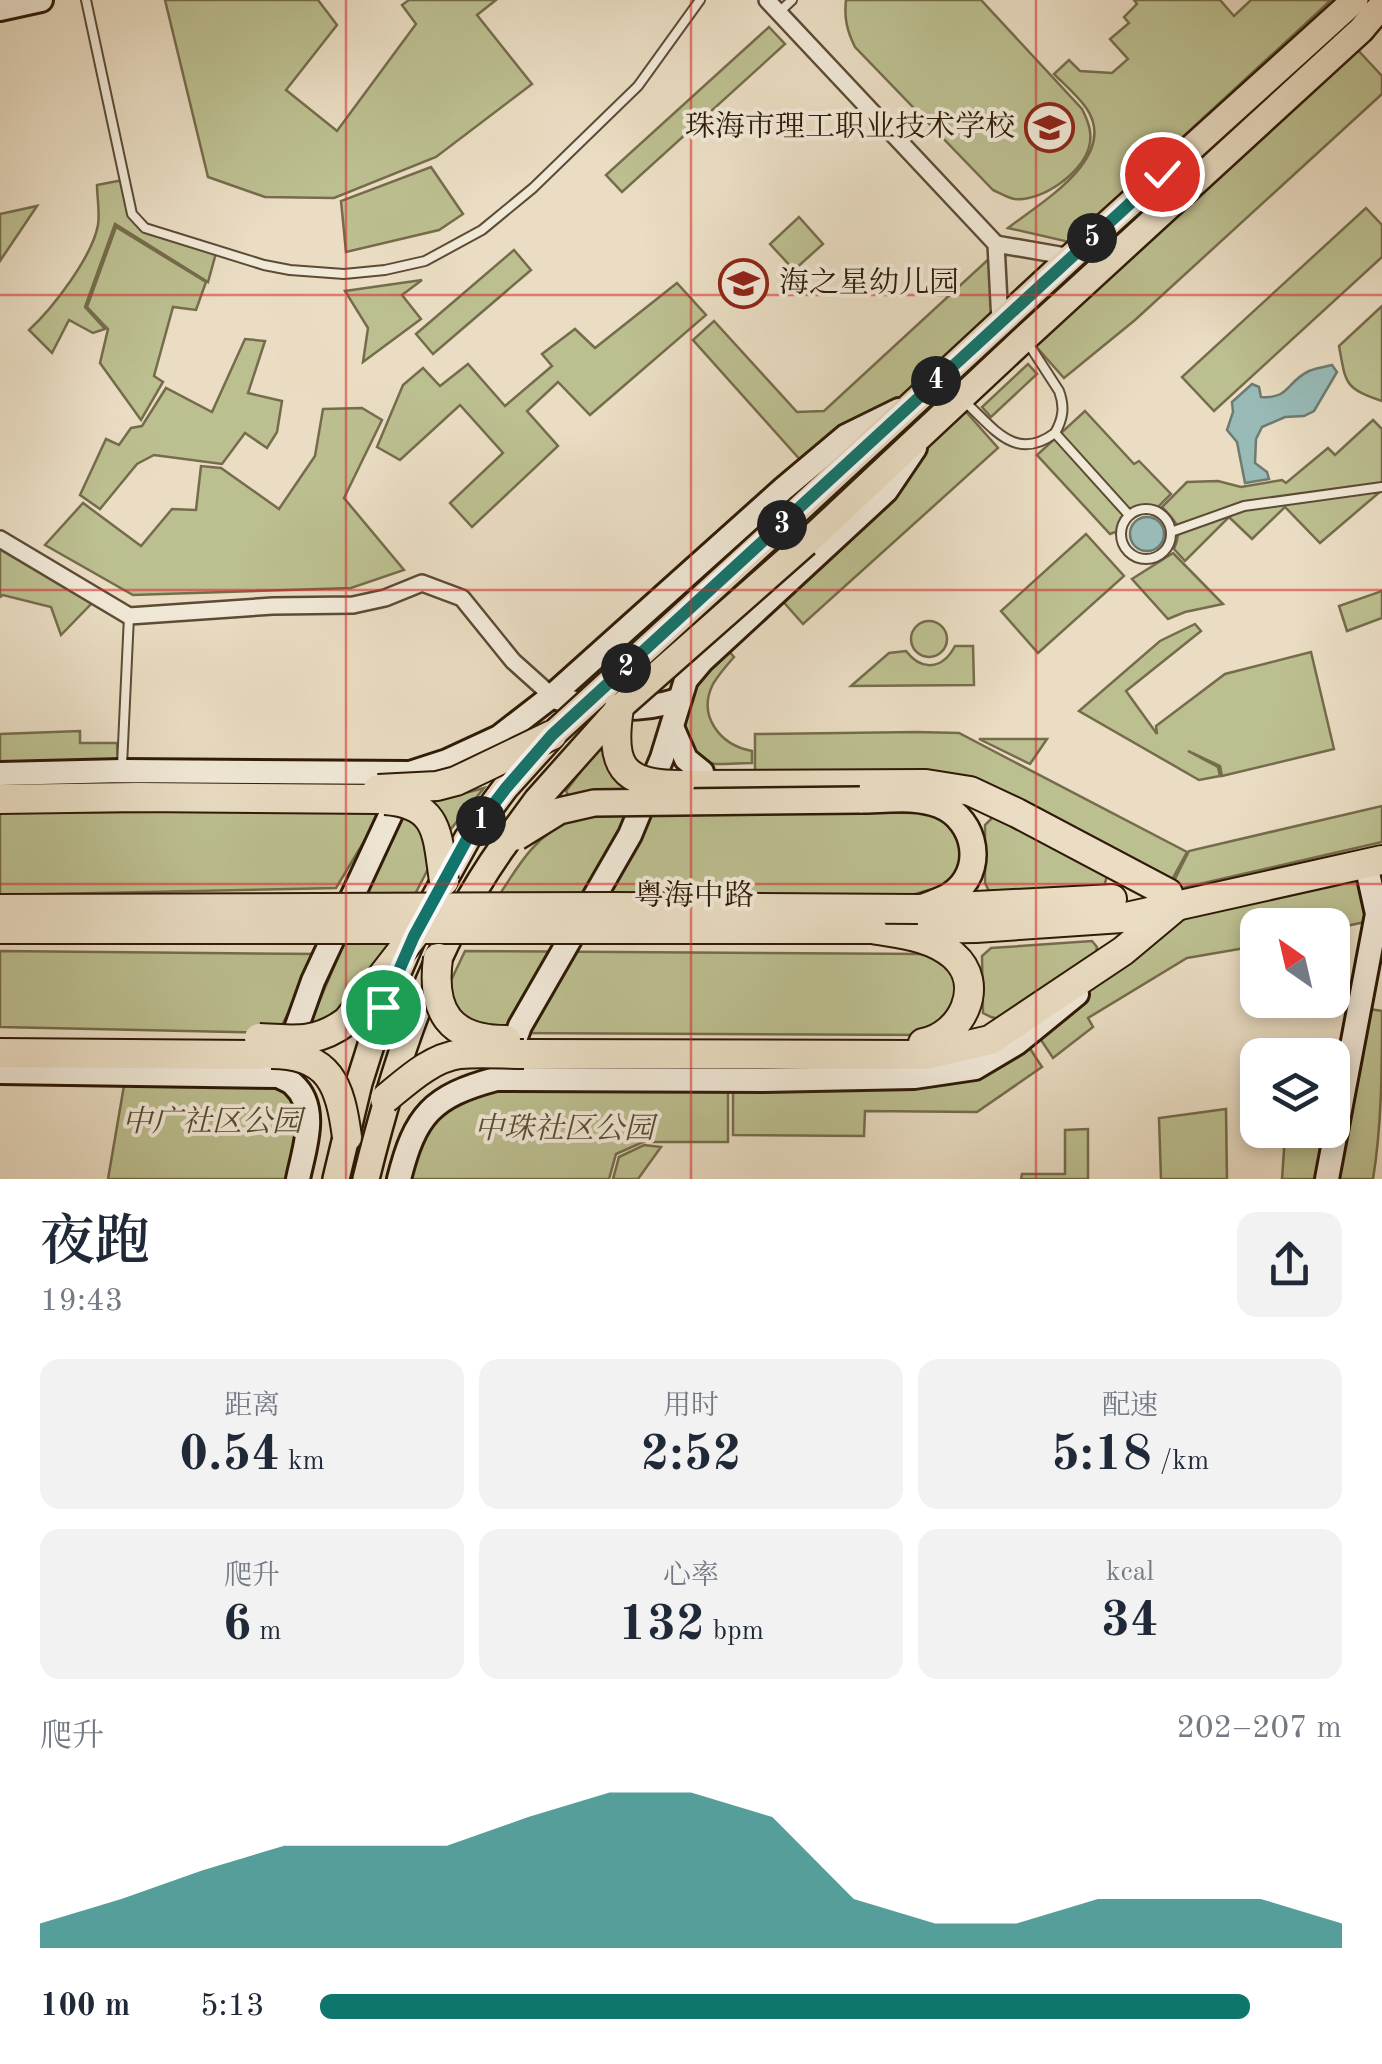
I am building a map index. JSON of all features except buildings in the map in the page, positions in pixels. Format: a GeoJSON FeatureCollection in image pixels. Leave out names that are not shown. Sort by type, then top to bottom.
{"type":"FeatureCollection","features":[{"type":"Feature","properties":{"kind":"highway"},"geometry":{"type":"LineString","coordinates":[[438,958],[436,989],[447,1019],[462,1032],[526,1048],[925,1055],[990,1040],[1123,951],[1173,899],[1018,812],[970,791],[926,784],[691,778],[643,783],[619,758],[619,708]]}},
{"type":"Feature","properties":{"kind":"highway"},"geometry":{"type":"LineString","coordinates":[[0,799],[378,794],[456,781],[552,735]]}},
{"type":"Feature","properties":{"kind":"highway"},"geometry":{"type":"LineString","coordinates":[[0,788],[114,785],[378,794],[416,806],[428,815],[437,839],[444,880]]}},
{"type":"Feature","properties":{"kind":"highway","name":"粤海中路"},"geometry":{"type":"LineString","coordinates":[[0,929],[976,928],[1122,918],[1173,899],[1377,855]]}},
{"type":"Feature","properties":{"kind":"highway","name":"粤海中路"},"geometry":{"type":"LineString","coordinates":[[0,909],[918,909],[1173,899]]}},
{"type":"Feature","properties":{"kind":"highway"},"geometry":{"type":"LineString","coordinates":[[386,1099],[422,1070],[459,1054],[526,1048],[928,1042],[953,1029],[965,1012],[970,991],[966,971],[956,957],[927,940],[872,929]]}},
{"type":"Feature","properties":{"kind":"highway"},"geometry":{"type":"LineString","coordinates":[[0,1053],[259,1046],[315,1039],[347,1021],[414,936]]}},
{"type":"Feature","properties":{"kind":"highway"},"geometry":{"type":"LineString","coordinates":[[0,1039],[259,1046],[308,1058],[323,1069],[338,1096],[346,1137]]}},
{"type":"Feature","properties":{"kind":"main road"},"geometry":{"type":"LineString","coordinates":[[0,9],[41,0]]}},
{"type":"Feature","properties":{"kind":"main road"},"geometry":{"type":"LineString","coordinates":[[336,1179],[359,1082],[383,1007],[444,880],[476,826],[506,788],[552,735],[1350,3]]}},
{"type":"Feature","properties":{"kind":"main road"},"geometry":{"type":"LineString","coordinates":[[1361,30],[1382,5]]}},
{"type":"Feature","properties":{"kind":"main road"},"geometry":{"type":"LineString","coordinates":[[366,1179],[386,1099],[438,958],[483,874],[537,800],[619,708],[806,543],[1382,14]]}},
{"type":"Feature","properties":{"kind":"main road"},"geometry":{"type":"LineString","coordinates":[[0,774],[122,770],[410,773],[447,761],[499,737],[552,696],[846,436],[911,404]]}},
{"type":"Feature","properties":{"kind":"main road"},"geometry":{"type":"LineString","coordinates":[[496,1080],[520,1026],[630,835],[662,758],[686,680],[886,491],[930,428]]}},
{"type":"Feature","properties":{"kind":"main road"},"geometry":{"type":"LineString","coordinates":[[552,696],[591,706],[638,708],[678,700]]}},
{"type":"Feature","properties":{"kind":"main road"},"geometry":{"type":"LineString","coordinates":[[662,758],[691,778],[692,765],[681,752],[672,727]]}},
{"type":"Feature","properties":{"kind":"main road"},"geometry":{"type":"LineString","coordinates":[[278,1076],[313,982],[410,773]]}},
{"type":"Feature","properties":{"kind":"main road"},"geometry":{"type":"LineString","coordinates":[[504,845],[559,811],[594,803],[922,800],[953,812],[970,836],[974,864],[966,881],[951,895],[918,909]]}},
{"type":"Feature","properties":{"kind":"main road"},"geometry":{"type":"LineString","coordinates":[[1328,1179],[1377,914],[1377,855]]}},
{"type":"Feature","properties":{"kind":"main road"},"geometry":{"type":"LineString","coordinates":[[399,1179],[407,1148],[430,1109],[468,1087],[496,1080],[895,1078],[975,1068],[1017,1044],[1123,951]]}},
{"type":"Feature","properties":{"kind":"main road"},"geometry":{"type":"LineString","coordinates":[[0,1072],[278,1076],[294,1084],[308,1109],[298,1179]]}},
{"type":"Feature","properties":{"kind":"street"},"geometry":{"type":"LineString","coordinates":[[773,6],[996,244],[1071,257]]}},
{"type":"Feature","properties":{"kind":"street"},"geometry":{"type":"LineString","coordinates":[[996,244],[1000,322]]}},
{"type":"Feature","properties":{"kind":"street"},"geometry":{"type":"LineString","coordinates":[[0,539],[129,616],[353,605],[385,598],[422,583],[462,598],[512,660],[552,696]]}},
{"type":"Feature","properties":{"kind":"lane"},"geometry":{"type":"LineString","coordinates":[[86,0],[132,214],[144,228],[264,265],[344,274],[424,262],[482,230],[533,188],[638,86],[700,0]]}},
{"type":"Feature","properties":{"kind":"lane"},"geometry":{"type":"LineString","coordinates":[[773,6],[792,0]]}},
{"type":"Feature","properties":{"kind":"lane"},"geometry":{"type":"LineString","coordinates":[[961,398],[1014,444],[1030,446],[1055,434],[1061,422],[1062,400],[1025,338]]}},
{"type":"Feature","properties":{"kind":"lane"},"geometry":{"type":"LineString","coordinates":[[1055,434],[1129,515]]}},
{"type":"Feature","properties":{"kind":"lane"},"geometry":{"type":"LineString","coordinates":[[1171,532],[1244,506],[1382,487]]}},
{"type":"Feature","properties":{"kind":"lane"},"geometry":{"type":"LineString","coordinates":[[1144,509],[1165,517],[1171,532],[1171,540],[1162,554],[1154,558],[1137,558],[1121,539],[1129,515],[1144,509]]}},
{"type":"Feature","properties":{"kind":"lane"},"geometry":{"type":"LineString","coordinates":[[122,770],[129,616]]}},
{"type":"Feature","properties":{"kind":"green space"},"geometry":{"type":"Polygon","coordinates":[[[165,0],[318,0],[337,25],[286,90],[337,131],[416,24],[402,5],[409,0],[496,0],[477,15],[532,84],[436,157],[334,198],[265,197],[208,177],[165,0]]]}},
{"type":"Feature","properties":{"kind":"green space"},"geometry":{"type":"Polygon","coordinates":[[[846,0],[981,0],[1082,109],[1090,137],[1079,166],[1037,196],[1015,199],[993,190],[855,47],[847,24],[846,0]]]}},
{"type":"Feature","properties":{"kind":"green space"},"geometry":{"type":"Polygon","coordinates":[[[1134,0],[1220,0],[1234,16],[1251,0],[1331,0],[1069,242],[1008,228],[1072,178],[1085,162],[1093,145],[1094,127],[1087,109],[1054,74],[1069,60],[1080,71],[1112,73],[1128,59],[1110,39],[1129,23],[1124,17],[1137,4],[1134,0]]]}},
{"type":"Feature","properties":{"kind":"green space"},"geometry":{"type":"Polygon","coordinates":[[[769,27],[785,44],[622,192],[606,175],[769,27]]]}},
{"type":"Feature","properties":{"kind":"green space"},"geometry":{"type":"Polygon","coordinates":[[[1356,48],[1382,76],[1382,94],[1135,320],[1064,378],[1032,342],[1356,48]]]}},
{"type":"Feature","properties":{"kind":"green space"},"geometry":{"type":"Polygon","coordinates":[[[431,167],[463,214],[439,230],[346,252],[341,201],[431,167]]]}},
{"type":"Feature","properties":{"kind":"green space"},"geometry":{"type":"Polygon","coordinates":[[[123,180],[130,215],[143,230],[216,253],[208,282],[115,224],[85,307],[105,329],[93,333],[69,320],[52,353],[29,330],[60,296],[88,252],[98,225],[97,185],[123,180]]]}},
{"type":"Feature","properties":{"kind":"green space"},"geometry":{"type":"Polygon","coordinates":[[[37,206],[0,261],[0,214],[37,206]]]}},
{"type":"Feature","properties":{"kind":"green space"},"geometry":{"type":"Polygon","coordinates":[[[1366,208],[1382,225],[1382,257],[1214,411],[1182,377],[1366,208]]]}},
{"type":"Feature","properties":{"kind":"green space"},"geometry":{"type":"Polygon","coordinates":[[[799,217],[823,244],[794,270],[770,244],[799,217]]]}},
{"type":"Feature","properties":{"kind":"green space"},"geometry":{"type":"Polygon","coordinates":[[[116,227],[206,282],[196,310],[173,307],[154,376],[163,382],[141,420],[100,363],[108,329],[87,307],[116,227]]]}},
{"type":"Feature","properties":{"kind":"green space"},"geometry":{"type":"Polygon","coordinates":[[[514,250],[531,270],[433,354],[416,334],[514,250]]]}},
{"type":"Feature","properties":{"kind":"green space"},"geometry":{"type":"Polygon","coordinates":[[[992,256],[991,321],[907,398],[853,419],[803,463],[693,340],[714,321],[797,412],[824,411],[992,256]]]}},
{"type":"Feature","properties":{"kind":"green space"},"geometry":{"type":"Polygon","coordinates":[[[422,280],[402,295],[421,319],[363,362],[368,328],[345,291],[422,280]]]}},
{"type":"Feature","properties":{"kind":"green space"},"geometry":{"type":"Polygon","coordinates":[[[677,283],[706,315],[590,415],[558,382],[527,411],[558,446],[472,527],[450,503],[503,453],[460,405],[400,460],[377,447],[403,385],[423,368],[440,386],[468,364],[505,406],[552,366],[542,354],[575,329],[595,348],[677,283]]]}},
{"type":"Feature","properties":{"kind":"green space"},"geometry":{"type":"Polygon","coordinates":[[[1382,306],[1382,401],[1349,383],[1339,346],[1382,306]]]}},
{"type":"Feature","properties":{"kind":"green space"},"geometry":{"type":"Polygon","coordinates":[[[245,339],[265,341],[248,393],[282,401],[277,432],[267,448],[245,433],[222,464],[154,455],[137,464],[100,509],[80,495],[106,439],[119,445],[131,428],[142,426],[166,388],[212,412],[245,339]]]}},
{"type":"Feature","properties":{"kind":"green space"},"geometry":{"type":"Polygon","coordinates":[[[1028,364],[1037,374],[991,417],[982,407],[1028,364]]]}},
{"type":"Feature","properties":{"kind":"green space"},"geometry":{"type":"Polygon","coordinates":[[[960,405],[998,448],[803,624],[780,598],[960,405]]]}},
{"type":"Feature","properties":{"kind":"green space"},"geometry":{"type":"Polygon","coordinates":[[[362,408],[382,420],[344,498],[404,570],[351,588],[133,595],[45,545],[83,503],[141,546],[172,509],[196,510],[201,466],[221,468],[279,509],[315,456],[323,409],[362,408]]]}},
{"type":"Feature","properties":{"kind":"green space"},"geometry":{"type":"Polygon","coordinates":[[[1085,411],[1134,464],[1139,461],[1171,494],[1157,508],[1132,511],[1118,531],[1110,534],[1037,455],[1085,411]]]}},
{"type":"Feature","properties":{"kind":"green space"},"geometry":{"type":"Polygon","coordinates":[[[1373,420],[1382,429],[1382,490],[1320,543],[1285,507],[1252,539],[1229,517],[1185,561],[1174,549],[1177,526],[1162,507],[1187,482],[1218,481],[1241,487],[1282,480],[1286,483],[1328,448],[1335,455],[1373,420]]]}},
{"type":"Feature","properties":{"kind":"green space"},"geometry":{"type":"Polygon","coordinates":[[[1086,534],[1124,576],[1038,653],[1001,611],[1086,534]]]}},
{"type":"Feature","properties":{"kind":"green space"},"geometry":{"type":"Polygon","coordinates":[[[0,549],[92,603],[61,635],[51,607],[0,597],[0,549]]]}},
{"type":"Feature","properties":{"kind":"green space"},"geometry":{"type":"Polygon","coordinates":[[[1173,553],[1223,604],[1168,619],[1132,579],[1173,553]]]}},
{"type":"Feature","properties":{"kind":"green space"},"geometry":{"type":"Polygon","coordinates":[[[1382,591],[1382,618],[1347,631],[1339,606],[1382,591]]]}},
{"type":"Feature","properties":{"kind":"green space"},"geometry":{"type":"Polygon","coordinates":[[[929,621],[942,626],[947,639],[942,652],[929,657],[916,652],[911,639],[916,626],[929,621]]]}},
{"type":"Feature","properties":{"kind":"green space"},"geometry":{"type":"Polygon","coordinates":[[[1195,624],[1201,631],[1126,691],[1157,734],[1156,726],[1225,674],[1311,652],[1334,749],[1222,776],[1220,766],[1188,751],[1218,767],[1220,776],[1199,780],[1079,711],[1160,641],[1195,624]]]}},
{"type":"Feature","properties":{"kind":"green space"},"geometry":{"type":"Polygon","coordinates":[[[955,646],[973,646],[974,685],[851,686],[889,653],[906,651],[919,662],[932,665],[945,659],[955,646]]]}},
{"type":"Feature","properties":{"kind":"green space"},"geometry":{"type":"Polygon","coordinates":[[[727,649],[734,657],[713,684],[710,718],[721,736],[752,751],[752,763],[717,764],[703,760],[682,732],[692,687],[727,649]]]}},
{"type":"Feature","properties":{"kind":"green space"},"geometry":{"type":"Polygon","coordinates":[[[80,731],[80,743],[117,743],[118,766],[0,770],[0,734],[80,731]]]}},
{"type":"Feature","properties":{"kind":"green space"},"geometry":{"type":"Polygon","coordinates":[[[959,733],[1187,852],[1168,887],[970,791],[755,771],[755,734],[959,733]]]}},
{"type":"Feature","properties":{"kind":"green space"},"geometry":{"type":"Polygon","coordinates":[[[979,739],[1047,739],[1030,764],[979,739]]]}},
{"type":"Feature","properties":{"kind":"green space"},"geometry":{"type":"Polygon","coordinates":[[[597,750],[607,751],[611,771],[626,788],[623,792],[569,797],[566,791],[597,750]]]}},
{"type":"Feature","properties":{"kind":"green space"},"geometry":{"type":"Polygon","coordinates":[[[484,788],[450,830],[428,803],[484,788]]]}},
{"type":"Feature","properties":{"kind":"green space"},"geometry":{"type":"Polygon","coordinates":[[[1382,806],[1382,842],[1169,891],[1189,851],[1382,806]]]}},
{"type":"Feature","properties":{"kind":"green space"},"geometry":{"type":"Polygon","coordinates":[[[383,810],[336,888],[0,895],[0,813],[383,810]]]}},
{"type":"Feature","properties":{"kind":"green space"},"geometry":{"type":"Polygon","coordinates":[[[610,811],[925,813],[952,819],[962,840],[960,871],[944,886],[904,897],[500,894],[522,861],[548,833],[576,818],[610,811]]]}},
{"type":"Feature","properties":{"kind":"green space"},"geometry":{"type":"Polygon","coordinates":[[[399,814],[416,823],[431,842],[428,869],[374,974],[342,1015],[307,1030],[399,814]]]}},
{"type":"Feature","properties":{"kind":"green space"},"geometry":{"type":"Polygon","coordinates":[[[994,816],[1107,876],[1104,886],[989,891],[985,883],[985,825],[994,816]]]}},
{"type":"Feature","properties":{"kind":"green space"},"geometry":{"type":"Polygon","coordinates":[[[1361,869],[1369,921],[1350,925],[1350,908],[1240,908],[1240,949],[1187,958],[1088,1018],[1093,1027],[1053,1058],[1037,1034],[1180,909],[1361,869]]]}},
{"type":"Feature","properties":{"kind":"green space"},"geometry":{"type":"Polygon","coordinates":[[[1092,941],[1097,947],[1095,956],[1003,1020],[983,1013],[982,956],[991,948],[1092,941]]]}},
{"type":"Feature","properties":{"kind":"green space"},"geometry":{"type":"Polygon","coordinates":[[[0,951],[318,954],[278,1033],[0,1027],[0,951]]]}},
{"type":"Feature","properties":{"kind":"green space"},"geometry":{"type":"Polygon","coordinates":[[[465,951],[928,954],[950,964],[960,991],[952,1020],[928,1035],[496,1033],[459,1022],[446,991],[465,951]]]}},
{"type":"Feature","properties":{"kind":"green space"},"geometry":{"type":"Polygon","coordinates":[[[1364,1008],[1382,1011],[1380,1116],[1373,1179],[1332,1179],[1338,1148],[1350,1148],[1350,1083],[1364,1008]]]}},
{"type":"Feature","properties":{"kind":"green space"},"geometry":{"type":"Polygon","coordinates":[[[1027,1044],[1042,1067],[977,1112],[865,1111],[864,1136],[733,1135],[733,1086],[1027,1044]]]}},
{"type":"Feature","properties":{"kind":"green space","name":"中广社区公园"},"geometry":{"type":"Polygon","coordinates":[[[127,1068],[295,1074],[304,1179],[108,1179],[127,1068]]]}},
{"type":"Feature","properties":{"kind":"green space","name":"中珠社区公园"},"geometry":{"type":"Polygon","coordinates":[[[728,1081],[728,1142],[643,1142],[616,1154],[609,1179],[400,1179],[408,1148],[468,1088],[728,1081]]]}},
{"type":"Feature","properties":{"kind":"green space"},"geometry":{"type":"Polygon","coordinates":[[[1226,1109],[1227,1179],[1161,1179],[1159,1118],[1226,1109]]]}},
{"type":"Feature","properties":{"kind":"green space"},"geometry":{"type":"Polygon","coordinates":[[[1088,1129],[1088,1179],[1021,1179],[1022,1174],[1065,1174],[1065,1130],[1088,1129]]]}},
{"type":"Feature","properties":{"kind":"green space"},"geometry":{"type":"Polygon","coordinates":[[[644,1145],[661,1147],[638,1179],[613,1179],[619,1157],[644,1145]]]}},
{"type":"Feature","properties":{"kind":"green space"},"geometry":{"type":"Polygon","coordinates":[[[1325,1148],[1319,1179],[1282,1179],[1284,1150],[1325,1148]]]}},
{"type":"Feature","properties":{"kind":"water"},"geometry":{"type":"Polygon","coordinates":[[[1332,365],[1337,372],[1314,411],[1262,427],[1256,439],[1255,463],[1267,472],[1269,479],[1245,483],[1237,442],[1227,430],[1232,402],[1252,384],[1259,387],[1261,397],[1270,397],[1283,393],[1309,371],[1332,365]]]}},
{"type":"Feature","properties":{"kind":"water"},"geometry":{"type":"Polygon","coordinates":[[[1147,517],[1159,522],[1164,534],[1159,546],[1147,551],[1135,546],[1130,534],[1135,522],[1147,517]]]}},
{"type":"Feature","properties":{"kind":"place","name":"珠海市理工职业技术学校"},"geometry":{"type":"Point","coordinates":[1050,128]}},
{"type":"Feature","properties":{"kind":"place","name":"海之星幼儿园"},"geometry":{"type":"Point","coordinates":[744,284]}},
{"type":"Feature","properties":{"kind":"route"},"geometry":{"type":"LineString","coordinates":[[383,1007],[414,936],[467,839],[552,735],[1162,174]]}}]}
